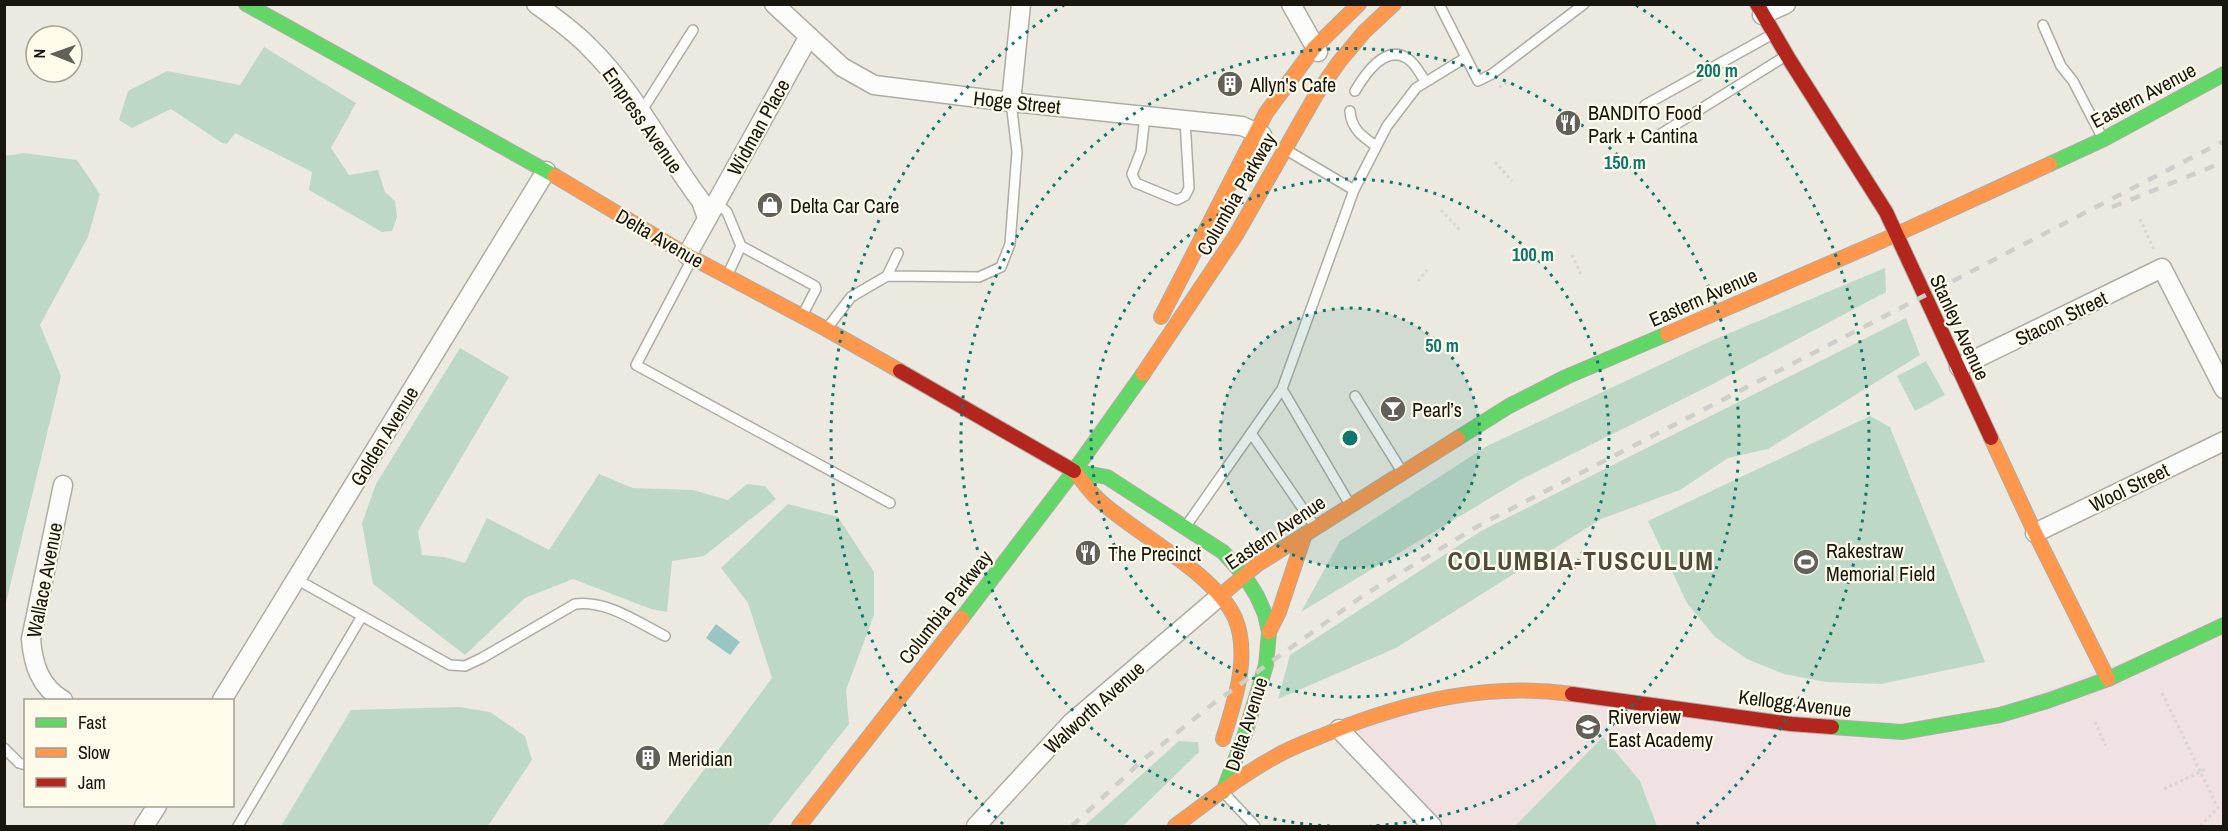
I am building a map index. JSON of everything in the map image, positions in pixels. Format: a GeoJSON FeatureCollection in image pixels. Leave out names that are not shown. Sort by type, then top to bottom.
{"type":"FeatureCollection","features":[{"type":"Feature","properties":{"kind":"main road","name":"Delta Avenue"},"geometry":{"type":"LineString","coordinates":[[246,4],[546,171],[690,256],[826,329],[1074,471],[1107,477],[1223,552],[1244,575],[1257,596],[1265,614],[1269,632],[1262,680],[1223,792]]}},
{"type":"Feature","properties":{"kind":"main road","name":"Columbia Parkway"},"geometry":{"type":"LineString","coordinates":[[1119,409],[1162,314],[1266,113],[1314,48],[1359,4]]}},
{"type":"Feature","properties":{"kind":"main road","name":"Columbia Parkway"},"geometry":{"type":"LineString","coordinates":[[799,826],[1074,471],[1119,409],[1217,266],[1306,110],[1334,69],[1371,23],[1394,4]]}},
{"type":"Feature","properties":{"kind":"main road","name":"Stanley Avenue"},"geometry":{"type":"LineString","coordinates":[[1760,10],[1886,212],[1959,367],[1982,422],[2108,679]]}},
{"type":"Feature","properties":{"kind":"main road","name":"Eastern Avenue"},"geometry":{"type":"LineString","coordinates":[[1220,596],[1244,575],[1310,531],[1509,406],[1566,377],[1895,235],[2104,139],[2223,74]]}},
{"type":"Feature","properties":{"kind":"main road"},"geometry":{"type":"LineString","coordinates":[[1201,289],[1219,218],[1260,145],[1256,132]]}},
{"type":"Feature","properties":{"kind":"main road","name":"Delta Avenue"},"geometry":{"type":"LineString","coordinates":[[1074,471],[1098,499],[1167,550],[1220,596],[1235,619],[1241,658],[1235,701],[1223,738],[1223,792]]}},
{"type":"Feature","properties":{"kind":"main road"},"geometry":{"type":"LineString","coordinates":[[1269,632],[1280,612],[1310,531]]}},
{"type":"Feature","properties":{"kind":"main road","name":"Kellogg Avenue"},"geometry":{"type":"LineString","coordinates":[[1175,826],[1275,756],[1339,729],[1419,701],[1459,693],[1499,688],[1539,689],[1791,723],[1902,732],[2000,715],[2047,701],[2108,679],[2223,625]]}},
{"type":"Feature","properties":{"kind":"street","name":"Empress Avenue"},"geometry":{"type":"LineString","coordinates":[[536,4],[567,26],[591,48],[641,112],[700,201],[712,210]]}},
{"type":"Feature","properties":{"kind":"street","name":"Hoge Street"},"geometry":{"type":"LineString","coordinates":[[774,4],[842,67],[874,84],[1011,102],[1242,126],[1284,149]]}},
{"type":"Feature","properties":{"kind":"street"},"geometry":{"type":"LineString","coordinates":[[1011,102],[1021,4]]}},
{"type":"Feature","properties":{"kind":"street"},"geometry":{"type":"LineString","coordinates":[[1291,4],[1314,48],[1334,69]]}},
{"type":"Feature","properties":{"kind":"street"},"geometry":{"type":"LineString","coordinates":[[1760,10],[1786,4]]}},
{"type":"Feature","properties":{"kind":"street","name":"Widman Place"},"geometry":{"type":"LineString","coordinates":[[712,210],[809,36]]}},
{"type":"Feature","properties":{"kind":"street","name":"Golden Avenue"},"geometry":{"type":"LineString","coordinates":[[223,699],[546,171]]}},
{"type":"Feature","properties":{"kind":"street"},"geometry":{"type":"LineString","coordinates":[[690,256],[712,210]]}},
{"type":"Feature","properties":{"kind":"street"},"geometry":{"type":"LineString","coordinates":[[2162,268],[2223,389]]}},
{"type":"Feature","properties":{"kind":"street","name":"Stacon Street"},"geometry":{"type":"LineString","coordinates":[[1959,367],[2162,268]]}},
{"type":"Feature","properties":{"kind":"street","name":"Wool Street"},"geometry":{"type":"LineString","coordinates":[[2035,533],[2223,441]]}},
{"type":"Feature","properties":{"kind":"street","name":"Wallace Avenue"},"geometry":{"type":"LineString","coordinates":[[62,699],[47,687],[38,672],[32,656],[31,639],[63,484]]}},
{"type":"Feature","properties":{"kind":"street","name":"Walworth Avenue"},"geometry":{"type":"LineString","coordinates":[[976,826],[1071,723],[1220,596]]}},
{"type":"Feature","properties":{"kind":"street"},"geometry":{"type":"LineString","coordinates":[[1339,729],[1432,826]]}},
{"type":"Feature","properties":{"kind":"street"},"geometry":{"type":"LineString","coordinates":[[144,826],[156,807]]}},
{"type":"Feature","properties":{"kind":"lane"},"geometry":{"type":"LineString","coordinates":[[1439,4],[1478,81],[1492,74],[1584,4]]}},
{"type":"Feature","properties":{"kind":"lane"},"geometry":{"type":"LineString","coordinates":[[2043,25],[2061,66],[2073,81],[2104,139]]}},
{"type":"Feature","properties":{"kind":"lane"},"geometry":{"type":"LineString","coordinates":[[641,112],[693,30]]}},
{"type":"Feature","properties":{"kind":"lane"},"geometry":{"type":"LineString","coordinates":[[1645,105],[1773,33]]}},
{"type":"Feature","properties":{"kind":"lane"},"geometry":{"type":"LineString","coordinates":[[1355,91],[1363,77],[1387,55],[1397,54],[1409,59],[1425,81]]}},
{"type":"Feature","properties":{"kind":"lane"},"geometry":{"type":"LineString","coordinates":[[1659,135],[1787,55]]}},
{"type":"Feature","properties":{"kind":"lane"},"geometry":{"type":"LineString","coordinates":[[1185,528],[1282,388],[1354,190],[1387,126],[1416,88],[1465,58]]}},
{"type":"Feature","properties":{"kind":"lane"},"geometry":{"type":"LineString","coordinates":[[826,329],[851,297],[888,276],[979,277],[1001,267],[1010,244],[1017,152],[1011,102]]}},
{"type":"Feature","properties":{"kind":"lane"},"geometry":{"type":"LineString","coordinates":[[1350,111],[1353,125],[1359,135],[1376,146]]}},
{"type":"Feature","properties":{"kind":"lane"},"geometry":{"type":"LineString","coordinates":[[1145,116],[1141,151],[1132,174],[1136,183],[1177,200],[1185,196],[1189,188],[1185,120]]}},
{"type":"Feature","properties":{"kind":"lane"},"geometry":{"type":"LineString","coordinates":[[1284,149],[1354,190]]}},
{"type":"Feature","properties":{"kind":"lane"},"geometry":{"type":"LineString","coordinates":[[712,210],[726,212],[741,246],[815,286],[816,289],[802,316]]}},
{"type":"Feature","properties":{"kind":"lane"},"geometry":{"type":"LineString","coordinates":[[727,276],[741,246]]}},
{"type":"Feature","properties":{"kind":"lane"},"geometry":{"type":"LineString","coordinates":[[888,276],[898,253]]}},
{"type":"Feature","properties":{"kind":"lane"},"geometry":{"type":"LineString","coordinates":[[690,256],[636,365],[890,503]]}},
{"type":"Feature","properties":{"kind":"lane"},"geometry":{"type":"LineString","coordinates":[[1282,388],[1350,505]]}},
{"type":"Feature","properties":{"kind":"lane"},"geometry":{"type":"LineString","coordinates":[[1355,396],[1402,472]]}},
{"type":"Feature","properties":{"kind":"lane"},"geometry":{"type":"LineString","coordinates":[[1251,433],[1310,531]]}},
{"type":"Feature","properties":{"kind":"lane"},"geometry":{"type":"LineString","coordinates":[[296,579],[450,665],[465,666],[575,604],[588,602],[605,606],[665,636]]}},
{"type":"Feature","properties":{"kind":"lane"},"geometry":{"type":"LineString","coordinates":[[238,826],[362,616]]}},
{"type":"Feature","properties":{"kind":"lane"},"geometry":{"type":"LineString","coordinates":[[4,747],[18,763],[24,764]]}},
{"type":"Feature","properties":{"kind":"lane"},"geometry":{"type":"LineString","coordinates":[[1223,792],[1255,826]]}},
{"type":"Feature","properties":{"kind":"path"},"geometry":{"type":"LineString","coordinates":[[1503,85],[1508,82]]}},
{"type":"Feature","properties":{"kind":"path"},"geometry":{"type":"LineString","coordinates":[[1495,162],[1512,181]]}},
{"type":"Feature","properties":{"kind":"path"},"geometry":{"type":"LineString","coordinates":[[1441,210],[1461,231]]}},
{"type":"Feature","properties":{"kind":"path"},"geometry":{"type":"LineString","coordinates":[[2140,219],[2162,268]]}},
{"type":"Feature","properties":{"kind":"path"},"geometry":{"type":"LineString","coordinates":[[1572,255],[1582,277]]}},
{"type":"Feature","properties":{"kind":"path"},"geometry":{"type":"LineString","coordinates":[[1418,281],[1427,270]]}},
{"type":"Feature","properties":{"kind":"path"},"geometry":{"type":"LineString","coordinates":[[2162,693],[2218,808],[2200,826]]}},
{"type":"Feature","properties":{"kind":"path"},"geometry":{"type":"LineString","coordinates":[[2095,722],[2106,747]]}},
{"type":"Feature","properties":{"kind":"path"},"geometry":{"type":"LineString","coordinates":[[2164,789],[2206,769]]}},
{"type":"Feature","properties":{"kind":"shaded area","name":"Riverview East Academy"},"geometry":{"type":"Polygon","coordinates":[[[2223,625],[2223,826],[1432,826],[1339,729],[1459,693],[1951,725],[2223,625]]]}},
{"type":"Feature","properties":{"kind":"green space"},"geometry":{"type":"Polygon","coordinates":[[[264,47],[356,103],[331,148],[349,175],[378,170],[385,192],[395,201],[397,217],[392,231],[382,232],[309,190],[312,172],[235,133],[227,144],[222,143],[171,109],[132,128],[119,120],[128,91],[167,71],[240,85],[264,47]]]}},
{"type":"Feature","properties":{"kind":"green space"},"geometry":{"type":"Polygon","coordinates":[[[24,153],[77,160],[100,194],[88,237],[40,325],[61,376],[5,607],[4,156],[24,153]]]}},
{"type":"Feature","properties":{"kind":"green space"},"geometry":{"type":"Polygon","coordinates":[[[1885,268],[1886,292],[1711,385],[1520,480],[1301,612],[1340,541],[1487,446],[1713,340],[1885,268]]]}},
{"type":"Feature","properties":{"kind":"green space"},"geometry":{"type":"Polygon","coordinates":[[[1906,318],[1920,355],[1768,449],[1728,458],[1680,490],[1601,519],[1396,648],[1278,699],[1290,655],[1481,531],[1906,318]]]}},
{"type":"Feature","properties":{"kind":"green space"},"geometry":{"type":"Polygon","coordinates":[[[460,348],[509,377],[418,531],[422,555],[444,557],[465,563],[487,518],[549,550],[599,474],[633,488],[693,490],[728,500],[747,484],[765,486],[776,499],[704,556],[672,561],[667,612],[651,609],[573,579],[525,598],[465,655],[373,584],[362,523],[376,484],[460,348]]]}},
{"type":"Feature","properties":{"kind":"green space"},"geometry":{"type":"Polygon","coordinates":[[[1926,361],[1945,395],[1915,411],[1897,376],[1926,361]]]}},
{"type":"Feature","properties":{"kind":"green space","name":"Rakestraw Memorial Field"},"geometry":{"type":"Polygon","coordinates":[[[1870,416],[1890,427],[1985,662],[1881,684],[1826,682],[1784,674],[1747,659],[1715,637],[1687,603],[1648,521],[1870,416]]]}},
{"type":"Feature","properties":{"kind":"green space"},"geometry":{"type":"Polygon","coordinates":[[[788,504],[838,517],[874,572],[874,615],[846,690],[849,724],[768,826],[662,826],[772,678],[748,603],[721,568],[788,504]]]}},
{"type":"Feature","properties":{"kind":"green space"},"geometry":{"type":"Polygon","coordinates":[[[460,707],[490,712],[525,736],[532,760],[488,826],[281,826],[351,710],[460,707]]]}},
{"type":"Feature","properties":{"kind":"green space"},"geometry":{"type":"Polygon","coordinates":[[[1603,737],[1640,781],[1657,826],[1515,826],[1603,737]]]}},
{"type":"Feature","properties":{"kind":"green space"},"geometry":{"type":"Polygon","coordinates":[[[1179,741],[1198,742],[1199,752],[1123,826],[1084,826],[1179,741]]]}},
{"type":"Feature","properties":{"kind":"water"},"geometry":{"type":"Polygon","coordinates":[[[716,624],[740,642],[730,655],[706,638],[716,624]]]}},
{"type":"Feature","properties":{"kind":"railway"},"geometry":{"type":"LineString","coordinates":[[1072,826],[1144,759],[1214,703],[1364,595],[1478,526],[2224,141]]}},
{"type":"Feature","properties":{"kind":"railway"},"geometry":{"type":"LineString","coordinates":[[2112,207],[2224,162]]}},
{"type":"Feature","properties":{"kind":"traffic: fast"},"geometry":{"type":"LineString","coordinates":[[246,4],[555,176]]}},
{"type":"Feature","properties":{"kind":"traffic: fast"},"geometry":{"type":"LineString","coordinates":[[2050,164],[2104,139],[2224,74]]}},
{"type":"Feature","properties":{"kind":"traffic: fast"},"geometry":{"type":"LineString","coordinates":[[1458,438],[1509,406],[1566,377],[1667,334]]}},
{"type":"Feature","properties":{"kind":"traffic: fast"},"geometry":{"type":"LineString","coordinates":[[962,618],[1074,471],[1143,374]]}},
{"type":"Feature","properties":{"kind":"traffic: fast"},"geometry":{"type":"LineString","coordinates":[[1074,471],[1107,477],[1223,552],[1244,575],[1257,596],[1265,614],[1269,632],[1266,665],[1245,734],[1223,792]]}},
{"type":"Feature","properties":{"kind":"traffic: fast"},"geometry":{"type":"LineString","coordinates":[[1832,727],[1902,732],[2000,715],[2108,679],[2224,625]]}},
{"type":"Feature","properties":{"kind":"traffic: slow"},"geometry":{"type":"LineString","coordinates":[[1161,317],[1266,113],[1314,48],[1359,4]]}},
{"type":"Feature","properties":{"kind":"traffic: slow"},"geometry":{"type":"LineString","coordinates":[[1143,374],[1236,235],[1316,95],[1364,32],[1394,4]]}},
{"type":"Feature","properties":{"kind":"traffic: slow"},"geometry":{"type":"LineString","coordinates":[[1667,334],[1895,235],[2050,164]]}},
{"type":"Feature","properties":{"kind":"traffic: slow"},"geometry":{"type":"LineString","coordinates":[[555,176],[687,255],[900,371]]}},
{"type":"Feature","properties":{"kind":"traffic: slow"},"geometry":{"type":"LineString","coordinates":[[1220,596],[1258,564],[1458,438]]}},
{"type":"Feature","properties":{"kind":"traffic: slow"},"geometry":{"type":"LineString","coordinates":[[1991,438],[2035,533],[2108,679]]}},
{"type":"Feature","properties":{"kind":"traffic: slow"},"geometry":{"type":"LineString","coordinates":[[1074,471],[1095,496],[1114,512],[1192,569],[1210,585],[1225,601],[1235,618],[1240,633],[1241,663],[1236,695],[1223,739]]}},
{"type":"Feature","properties":{"kind":"traffic: slow"},"geometry":{"type":"LineString","coordinates":[[1269,632],[1279,612],[1305,534]]}},
{"type":"Feature","properties":{"kind":"traffic: slow"},"geometry":{"type":"LineString","coordinates":[[799,826],[962,618]]}},
{"type":"Feature","properties":{"kind":"traffic: slow"},"geometry":{"type":"LineString","coordinates":[[1175,826],[1235,782],[1280,754],[1390,711],[1420,703],[1480,693],[1541,691],[1572,694]]}},
{"type":"Feature","properties":{"kind":"traffic: jam"},"geometry":{"type":"LineString","coordinates":[[1757,4],[1886,212],[1991,438]]}},
{"type":"Feature","properties":{"kind":"traffic: jam"},"geometry":{"type":"LineString","coordinates":[[900,371],[1074,471]]}},
{"type":"Feature","properties":{"kind":"traffic: jam"},"geometry":{"type":"LineString","coordinates":[[1572,694],[1791,724],[1832,727]]}},
{"type":"Feature","properties":{"kind":"place","name":"Allyn's Cafe"},"geometry":{"type":"Point","coordinates":[1230,84]}},
{"type":"Feature","properties":{"kind":"place","name":"BANDITO Food Park + Cantina"},"geometry":{"type":"Point","coordinates":[1568,123]}},
{"type":"Feature","properties":{"kind":"place","name":"Delta Car Care"},"geometry":{"type":"Point","coordinates":[770,205]}},
{"type":"Feature","properties":{"kind":"place","name":"Pearl’s"},"geometry":{"type":"Point","coordinates":[1393,409]}},
{"type":"Feature","properties":{"kind":"place","name":"The Precinct"},"geometry":{"type":"Point","coordinates":[1088,553]}},
{"type":"Feature","properties":{"kind":"place","name":"Rakestraw Memorial Field"},"geometry":{"type":"Point","coordinates":[1806,562]}},
{"type":"Feature","properties":{"kind":"place","name":"Riverview East Academy"},"geometry":{"type":"Point","coordinates":[1588,727]}},
{"type":"Feature","properties":{"kind":"place","name":"Meridian"},"geometry":{"type":"Point","coordinates":[648,758]}},
{"type":"Feature","properties":{"kind":"district","name":"COLUMBIA-TUSCULUM"},"geometry":{"type":"Point","coordinates":[1581,560]}}]}
